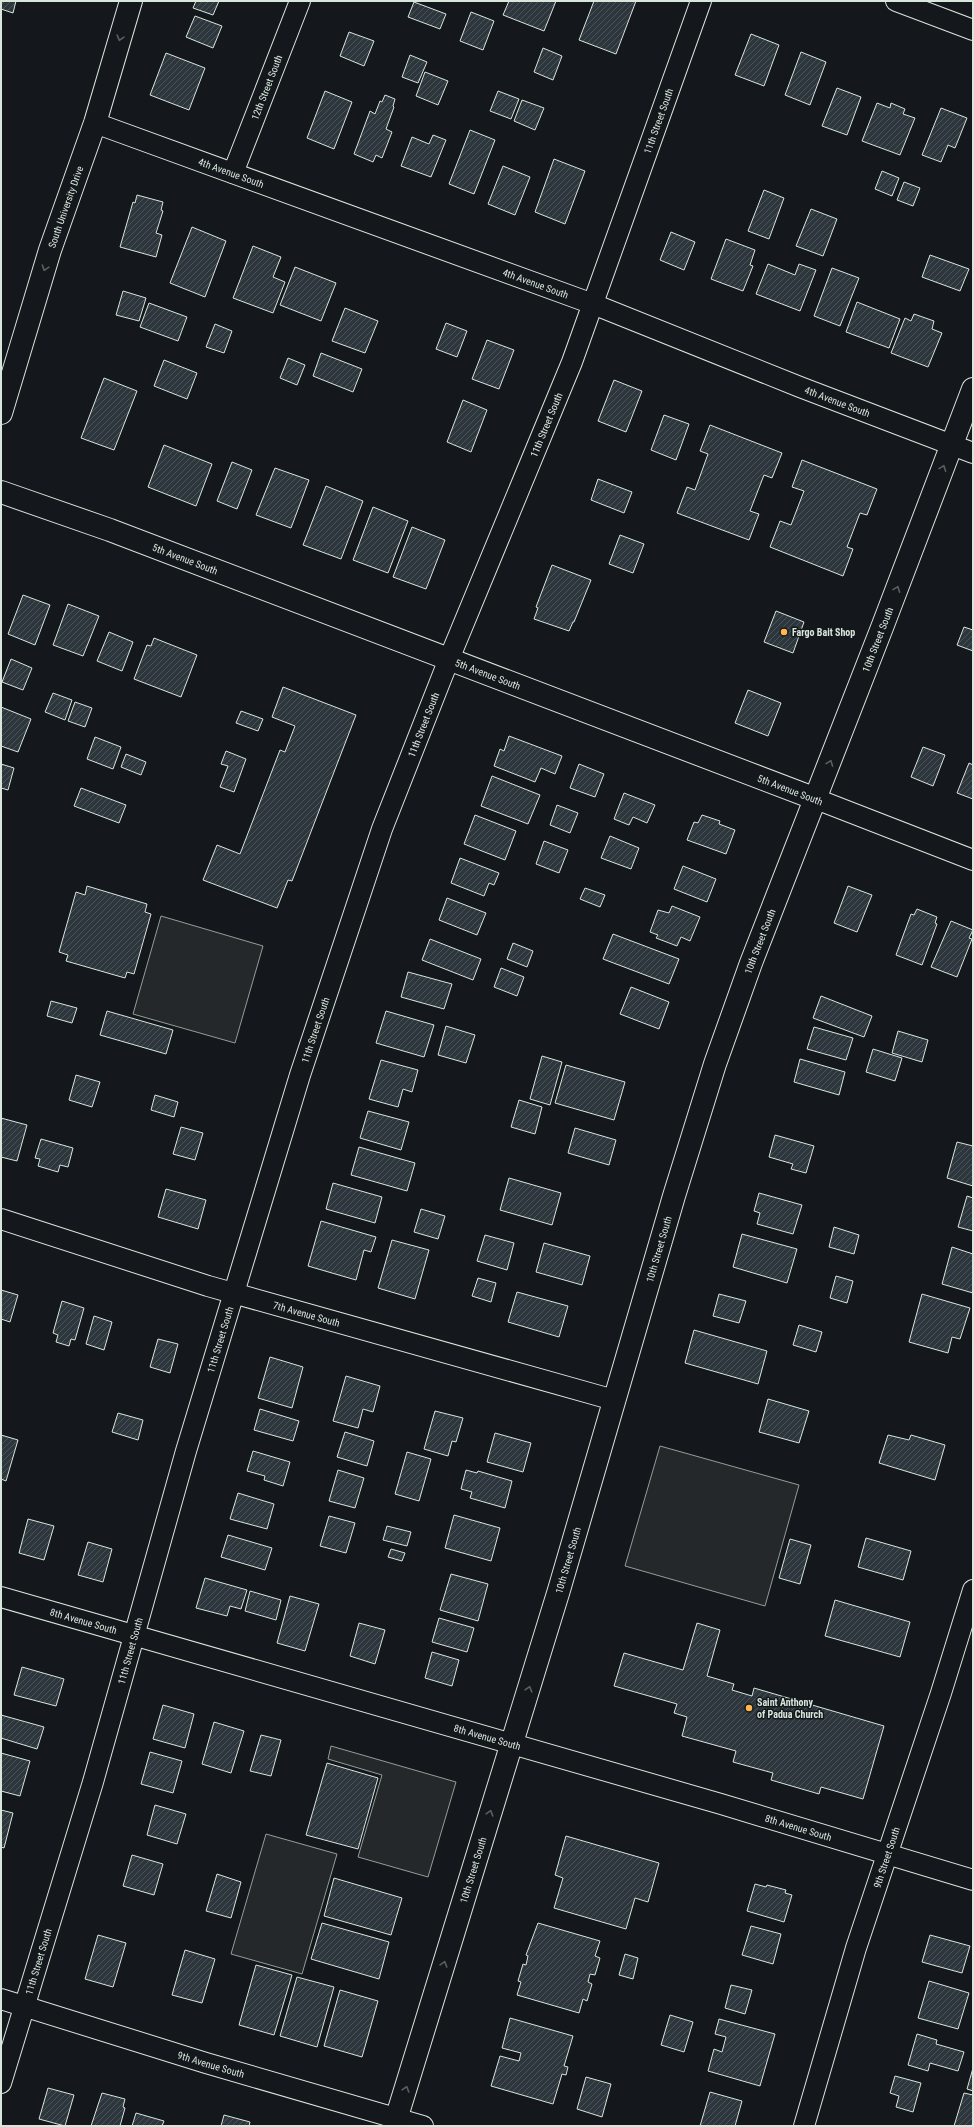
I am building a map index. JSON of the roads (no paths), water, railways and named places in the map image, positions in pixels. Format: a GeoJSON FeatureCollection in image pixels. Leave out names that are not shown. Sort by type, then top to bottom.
{"type":"FeatureCollection","features":[{"type":"Feature","properties":{"kind":"main road","name":"South University Drive"},"geometry":{"type":"LineString","coordinates":[[1,413],[50,250],[95,123],[132,1]]}},
{"type":"Feature","properties":{"kind":"main road","name":"10th Street South"},"geometry":{"type":"LineString","coordinates":[[395,2122],[559,1590],[674,1196],[715,1064],[751,963],[816,799],[973,389]]}},
{"type":"Feature","properties":{"kind":"main road","name":"5th Avenue South"},"geometry":{"type":"LineString","coordinates":[[1,492],[110,530],[816,799]]}},
{"type":"Feature","properties":{"kind":"street","name":"12th Street South"},"geometry":{"type":"LineString","coordinates":[[233,173],[300,1]]}},
{"type":"Feature","properties":{"kind":"street","name":"11th Street South"},"geometry":{"type":"LineString","coordinates":[[1,2083],[93,1782],[186,1451],[300,1075],[375,851],[449,659],[572,362],[701,1]]}},
{"type":"Feature","properties":{"kind":"street"},"geometry":{"type":"LineString","coordinates":[[896,1],[973,30]]}},
{"type":"Feature","properties":{"kind":"street","name":"4th Avenue South"},"geometry":{"type":"LineString","coordinates":[[95,123],[593,304],[973,453]]}},
{"type":"Feature","properties":{"kind":"street","name":"5th Avenue South"},"geometry":{"type":"LineString","coordinates":[[816,799],[973,860]]}},
{"type":"Feature","properties":{"kind":"street","name":"7th Avenue South"},"geometry":{"type":"LineString","coordinates":[[1,1219],[234,1293],[614,1400]]}},
{"type":"Feature","properties":{"kind":"street","name":"9th Street South"},"geometry":{"type":"LineString","coordinates":[[804,2126],[856,1948],[888,1854],[973,1590]]}},
{"type":"Feature","properties":{"kind":"street","name":"8th Avenue South"},"geometry":{"type":"LineString","coordinates":[[1,1597],[512,1744],[973,1880]]}},
{"type":"Feature","properties":{"kind":"street","name":"9th Avenue South"},"geometry":{"type":"LineString","coordinates":[[1,1999],[395,2122],[423,2126]]}},
{"type":"Feature","properties":{"kind":"place","name":"Fargo Bait Shop"},"geometry":{"type":"Point","coordinates":[784,632]}},
{"type":"Feature","properties":{"kind":"place","name":"Saint Anthony of Padua Church"},"geometry":{"type":"Point","coordinates":[749,1708]}}]}
